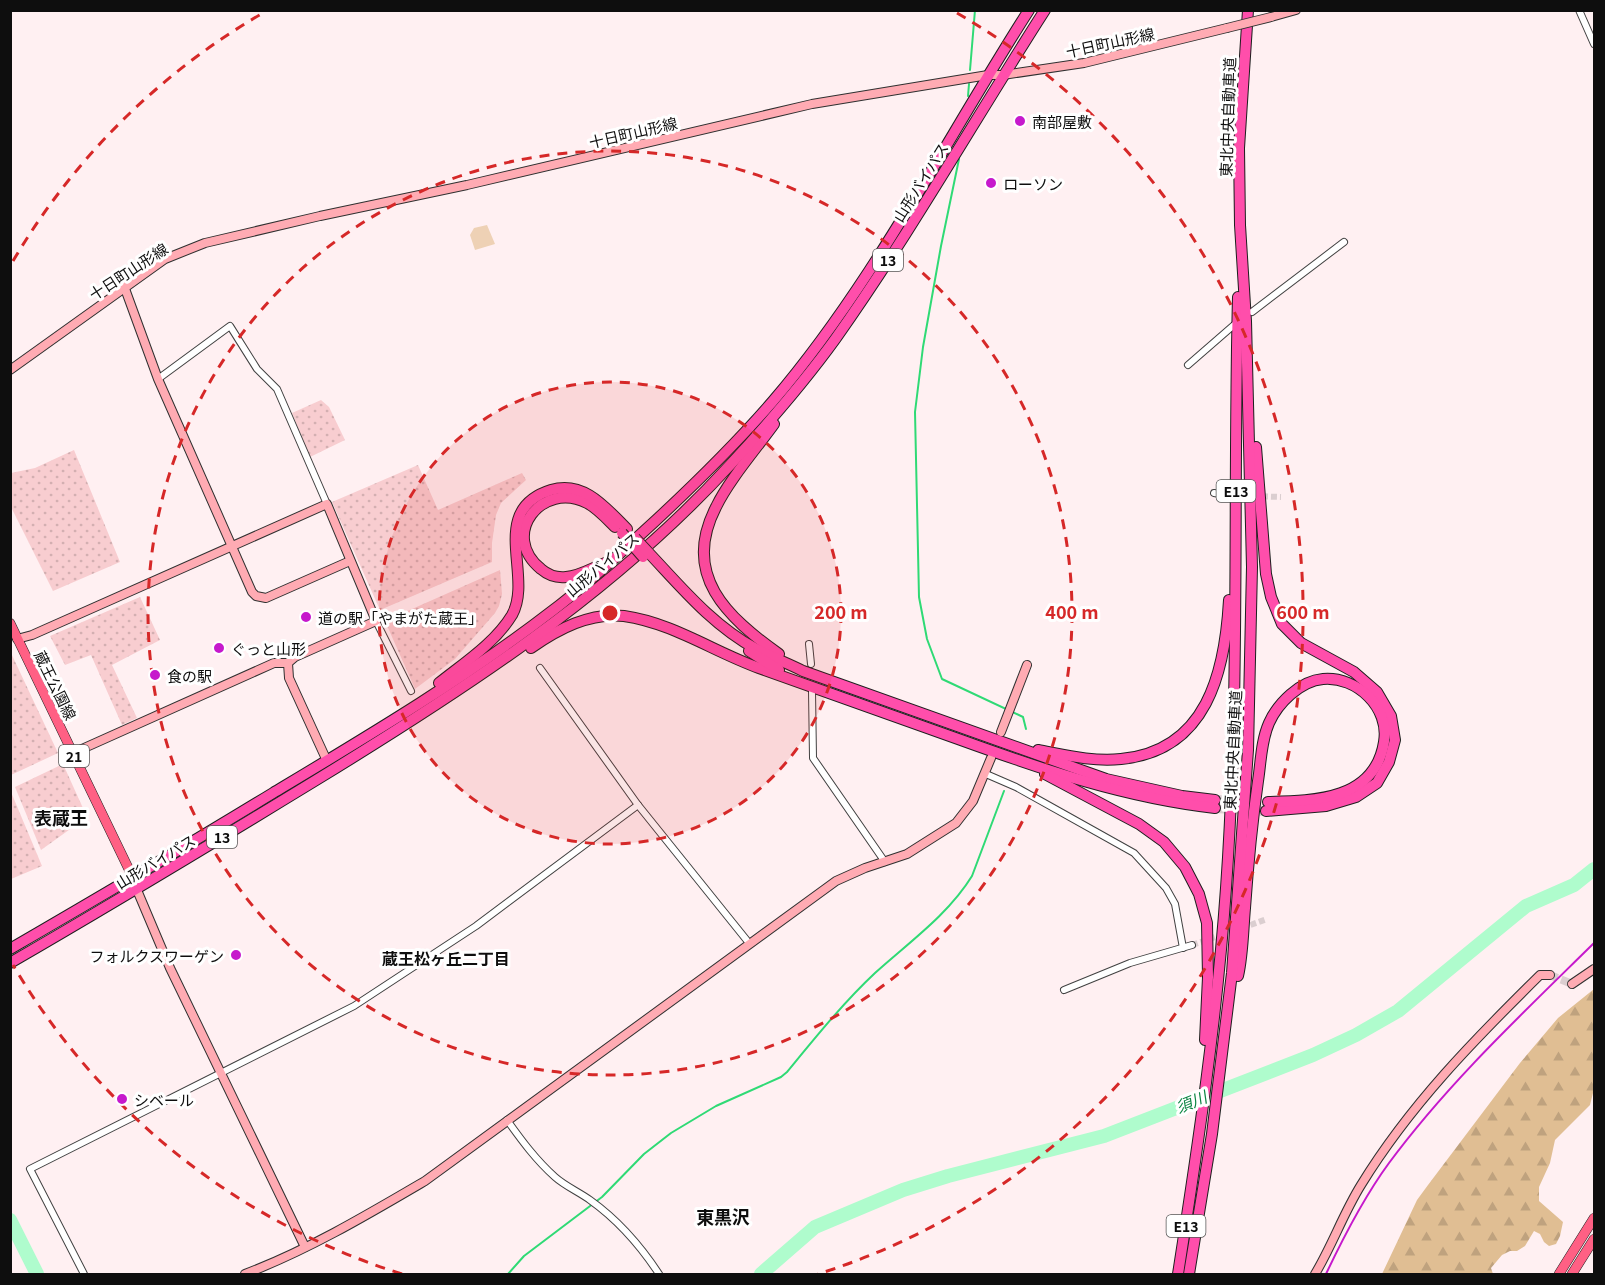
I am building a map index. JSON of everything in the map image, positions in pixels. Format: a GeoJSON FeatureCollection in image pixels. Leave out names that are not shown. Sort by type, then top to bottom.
{"type":"FeatureCollection","features":[{"type":"Feature","properties":{"kind":"highway","name":"山形バイパス"},"geometry":{"type":"LineString","coordinates":[[10,949],[381,727],[500,649],[551,612],[613,560],[737,442],[818,344],[915,198],[1029,10]]}},
{"type":"Feature","properties":{"kind":"highway","name":"山形バイパス"},"geometry":{"type":"LineString","coordinates":[[10,963],[137,890],[431,708],[558,620],[632,559],[726,469],[819,360],[926,202],[1045,10]]}},
{"type":"Feature","properties":{"kind":"highway","name":"東北中央自動車道"},"geometry":{"type":"LineString","coordinates":[[1178,1275],[1199,1136],[1213,976],[1226,886],[1235,699],[1239,148],[1248,10]]}},
{"type":"Feature","properties":{"kind":"highway","name":"東北中央自動車道"},"geometry":{"type":"LineString","coordinates":[[1236,972],[1248,750],[1252,567],[1249,317],[1240,225]]}},
{"type":"Feature","properties":{"kind":"highway"},"geometry":{"type":"LineString","coordinates":[[1236,972],[1251,831],[1264,743],[1269,724],[1282,702],[1301,687],[1323,679],[1348,682],[1368,696],[1380,712],[1386,732],[1382,754],[1372,774],[1355,787],[1317,800],[1267,806],[1326,806],[1356,797],[1377,783],[1389,762],[1395,740],[1391,716],[1377,692],[1354,672],[1301,643],[1282,624],[1271,597],[1266,574],[1249,317]]}},
{"type":"Feature","properties":{"kind":"highway"},"geometry":{"type":"LineString","coordinates":[[807,667],[754,636],[726,610],[711,587],[704,565],[702,546],[717,505],[819,360]]}},
{"type":"Feature","properties":{"kind":"highway"},"geometry":{"type":"LineString","coordinates":[[1014,745],[1104,759],[1137,756],[1164,746],[1179,735],[1197,718],[1209,700],[1224,656],[1228,610],[1230,438],[1236,370]]}},
{"type":"Feature","properties":{"kind":"highway"},"geometry":{"type":"LineString","coordinates":[[381,727],[492,640],[513,614],[517,597],[514,544],[517,524],[524,509],[533,499],[553,489],[565,487],[590,494],[694,611],[709,624],[762,660],[812,688]]}},
{"type":"Feature","properties":{"kind":"highway"},"geometry":{"type":"LineString","coordinates":[[613,560],[579,575],[558,577],[546,573],[532,562],[525,548],[524,534],[528,518],[540,504],[559,498],[574,499],[588,503],[624,531]]}},
{"type":"Feature","properties":{"kind":"highway"},"geometry":{"type":"LineString","coordinates":[[431,708],[459,697],[564,627],[588,618],[622,616],[652,622],[757,668],[1009,757],[1145,798],[1215,804],[1106,779],[755,648],[700,608],[645,555]]}},
{"type":"Feature","properties":{"kind":"highway"},"geometry":{"type":"LineString","coordinates":[[1009,757],[1139,824],[1164,842],[1185,867],[1199,894],[1207,923],[1213,976]]}},
{"type":"Feature","properties":{"kind":"highway","name":"E13"},"geometry":{"type":"LineString","coordinates":[[1189,1275],[1236,972]]}},
{"type":"Feature","properties":{"kind":"main road","name":"蔵王公園線"},"geometry":{"type":"LineString","coordinates":[[10,623],[133,877],[137,890]]}},
{"type":"Feature","properties":{"kind":"main road"},"geometry":{"type":"LineString","coordinates":[[1559,1275],[1594,1218]]}},
{"type":"Feature","properties":{"kind":"main road"},"geometry":{"type":"LineString","coordinates":[[1572,1275],[1594,1239]]}},
{"type":"Feature","properties":{"kind":"street","name":"十日町山形線"},"geometry":{"type":"LineString","coordinates":[[10,370],[124,286],[165,259],[206,243],[467,185],[812,104],[988,75],[1003,75],[1084,63],[1296,10]]}},
{"type":"Feature","properties":{"kind":"street"},"geometry":{"type":"LineString","coordinates":[[1579,10],[1594,44]]}},
{"type":"Feature","properties":{"kind":"street"},"geometry":{"type":"LineString","coordinates":[[1249,317],[1344,242]]}},
{"type":"Feature","properties":{"kind":"street"},"geometry":{"type":"LineString","coordinates":[[124,286],[158,379],[252,592],[260,598],[266,598],[350,561]]}},
{"type":"Feature","properties":{"kind":"street"},"geometry":{"type":"LineString","coordinates":[[1188,365],[1234,325]]}},
{"type":"Feature","properties":{"kind":"street"},"geometry":{"type":"LineString","coordinates":[[158,379],[230,326],[257,369],[277,389],[376,621],[411,691]]}},
{"type":"Feature","properties":{"kind":"street"},"geometry":{"type":"LineString","coordinates":[[1214,493],[1226,495]]}},
{"type":"Feature","properties":{"kind":"street"},"geometry":{"type":"LineString","coordinates":[[17,639],[43,630],[327,504]]}},
{"type":"Feature","properties":{"kind":"street"},"geometry":{"type":"LineString","coordinates":[[73,753],[274,663],[288,663],[295,657],[376,621]]}},
{"type":"Feature","properties":{"kind":"street"},"geometry":{"type":"LineString","coordinates":[[807,667],[809,644]]}},
{"type":"Feature","properties":{"kind":"street"},"geometry":{"type":"LineString","coordinates":[[288,663],[289,678],[327,761]]}},
{"type":"Feature","properties":{"kind":"street"},"geometry":{"type":"LineString","coordinates":[[1001,732],[1027,665]]}},
{"type":"Feature","properties":{"kind":"street"},"geometry":{"type":"LineString","coordinates":[[540,668],[638,805],[749,943]]}},
{"type":"Feature","properties":{"kind":"street"},"geometry":{"type":"LineString","coordinates":[[812,688],[813,758],[885,862]]}},
{"type":"Feature","properties":{"kind":"street"},"geometry":{"type":"LineString","coordinates":[[245,1275],[374,1211],[425,1181],[836,881],[865,867],[907,854],[956,823],[973,801],[991,758]]}},
{"type":"Feature","properties":{"kind":"street"},"geometry":{"type":"LineString","coordinates":[[986,774],[1016,787],[1134,853],[1166,888],[1175,904],[1183,948]]}},
{"type":"Feature","properties":{"kind":"street"},"geometry":{"type":"LineString","coordinates":[[84,1275],[30,1169],[354,1006],[476,926],[638,805]]}},
{"type":"Feature","properties":{"kind":"street"},"geometry":{"type":"LineString","coordinates":[[137,890],[170,968],[305,1247]]}},
{"type":"Feature","properties":{"kind":"street"},"geometry":{"type":"LineString","coordinates":[[1064,990],[1130,963],[1192,945]]}},
{"type":"Feature","properties":{"kind":"street"},"geometry":{"type":"LineString","coordinates":[[1572,984],[1594,969]]}},
{"type":"Feature","properties":{"kind":"street"},"geometry":{"type":"LineString","coordinates":[[1315,1275],[1360,1187],[1424,1096],[1456,1058],[1540,975],[1550,975]]}},
{"type":"Feature","properties":{"kind":"street"},"geometry":{"type":"LineString","coordinates":[[507,1120],[533,1157],[557,1179],[590,1200],[620,1224],[634,1239],[659,1275]]}},
{"type":"Feature","properties":{"kind":"shaded area"},"geometry":{"type":"Polygon","coordinates":[[[487,225],[495,244],[475,250],[470,235],[474,228],[487,225]]]}},
{"type":"Feature","properties":{"kind":"shaded area"},"geometry":{"type":"Polygon","coordinates":[[[321,400],[329,407],[345,440],[310,457],[292,413],[321,400]]]}},
{"type":"Feature","properties":{"kind":"shaded area"},"geometry":{"type":"Polygon","coordinates":[[[74,450],[120,562],[53,591],[11,507],[11,473],[35,468],[74,450]]]}},
{"type":"Feature","properties":{"kind":"shaded area"},"geometry":{"type":"Polygon","coordinates":[[[418,465],[438,510],[522,473],[526,480],[501,503],[496,515],[492,562],[380,610],[332,502],[418,465]]]}},
{"type":"Feature","properties":{"kind":"shaded area"},"geometry":{"type":"Polygon","coordinates":[[[500,570],[502,594],[495,613],[455,659],[415,689],[385,621],[500,570]]]}},
{"type":"Feature","properties":{"kind":"shaded area"},"geometry":{"type":"Polygon","coordinates":[[[140,597],[160,640],[112,665],[137,718],[122,725],[91,655],[65,665],[50,636],[140,597]]]}},
{"type":"Feature","properties":{"kind":"shaded area"},"geometry":{"type":"Polygon","coordinates":[[[11,653],[58,753],[10,775],[11,653]]]}},
{"type":"Feature","properties":{"kind":"shaded area"},"geometry":{"type":"Polygon","coordinates":[[[63,764],[87,817],[41,850],[15,787],[63,764]]]}},
{"type":"Feature","properties":{"kind":"shaded area"},"geometry":{"type":"Polygon","coordinates":[[[11,792],[42,866],[10,879],[11,792]]]}},
{"type":"Feature","properties":{"kind":"green space"},"geometry":{"type":"Polygon","coordinates":[[[1594,989],[1594,1089],[1590,1105],[1555,1140],[1550,1163],[1539,1187],[1539,1201],[1563,1222],[1556,1244],[1549,1246],[1540,1234],[1534,1231],[1525,1246],[1502,1255],[1491,1268],[1493,1274],[1382,1274],[1417,1200],[1428,1185],[1520,1063],[1558,1018],[1594,989]]]}},
{"type":"Feature","properties":{"kind":"waterway"},"geometry":{"type":"LineString","coordinates":[[970,70],[975,10]]}},
{"type":"Feature","properties":{"kind":"waterway"},"geometry":{"type":"LineString","coordinates":[[968,96],[969,84]]}},
{"type":"Feature","properties":{"kind":"waterway"},"geometry":{"type":"LineString","coordinates":[[959,159],[923,347],[915,412],[919,597],[927,639],[942,679],[1023,717],[1026,729]]}},
{"type":"Feature","properties":{"kind":"waterway"},"geometry":{"type":"LineString","coordinates":[[508,1274],[524,1256],[602,1197],[644,1154],[671,1133],[716,1106],[781,1077],[787,1072],[852,996],[939,916],[962,890],[972,876],[1004,791]]}},
{"type":"Feature","properties":{"kind":"waterway","name":"須川"},"geometry":{"type":"LineString","coordinates":[[761,1274],[815,1227],[903,1190],[948,1176],[1104,1136],[1313,1055],[1356,1035],[1398,1011],[1526,906],[1574,885],[1594,869]]}},
{"type":"Feature","properties":{"kind":"waterway"},"geometry":{"type":"LineString","coordinates":[[10,1220],[37,1274]]}},
{"type":"Feature","properties":{"kind":"tunnel"},"geometry":{"type":"LineString","coordinates":[[1226,495],[1281,497]]}},
{"type":"Feature","properties":{"kind":"tunnel"},"geometry":{"type":"LineString","coordinates":[[1215,800],[1254,802]]}},
{"type":"Feature","properties":{"kind":"tunnel"},"geometry":{"type":"LineString","coordinates":[[1215,808],[1266,811]]}},
{"type":"Feature","properties":{"kind":"tunnel"},"geometry":{"type":"LineString","coordinates":[[1242,928],[1267,919]]}},
{"type":"Feature","properties":{"kind":"tunnel"},"geometry":{"type":"LineString","coordinates":[[1192,945],[1224,934]]}},
{"type":"Feature","properties":{"kind":"tunnel"},"geometry":{"type":"LineString","coordinates":[[1550,975],[1572,984]]}},
{"type":"Feature","properties":{"kind":"railway"},"geometry":{"type":"LineString","coordinates":[[1326,1274],[1371,1189],[1412,1133],[1487,1049],[1594,943]]}},
{"type":"Feature","properties":{"kind":"place","name":"南部屋敷"},"geometry":{"type":"Point","coordinates":[1020,121]}},
{"type":"Feature","properties":{"kind":"place","name":"ローソン"},"geometry":{"type":"Point","coordinates":[991,183]}},
{"type":"Feature","properties":{"kind":"place","name":"道の駅「やまがた蔵王」"},"geometry":{"type":"Point","coordinates":[306,617]}},
{"type":"Feature","properties":{"kind":"place","name":"ぐっと山形"},"geometry":{"type":"Point","coordinates":[219,648]}},
{"type":"Feature","properties":{"kind":"place","name":"食の駅"},"geometry":{"type":"Point","coordinates":[155,675]}},
{"type":"Feature","properties":{"kind":"place","name":"フォルクスワーゲン"},"geometry":{"type":"Point","coordinates":[236,955]}},
{"type":"Feature","properties":{"kind":"place","name":"シベール"},"geometry":{"type":"Point","coordinates":[122,1099]}},
{"type":"Feature","properties":{"kind":"district","name":"表蔵王"},"geometry":{"type":"Point","coordinates":[61,817]}},
{"type":"Feature","properties":{"kind":"district","name":"蔵王松ヶ丘二丁目"},"geometry":{"type":"Point","coordinates":[446,958]}},
{"type":"Feature","properties":{"kind":"district","name":"東黒沢"},"geometry":{"type":"Point","coordinates":[723,1216]}}]}
